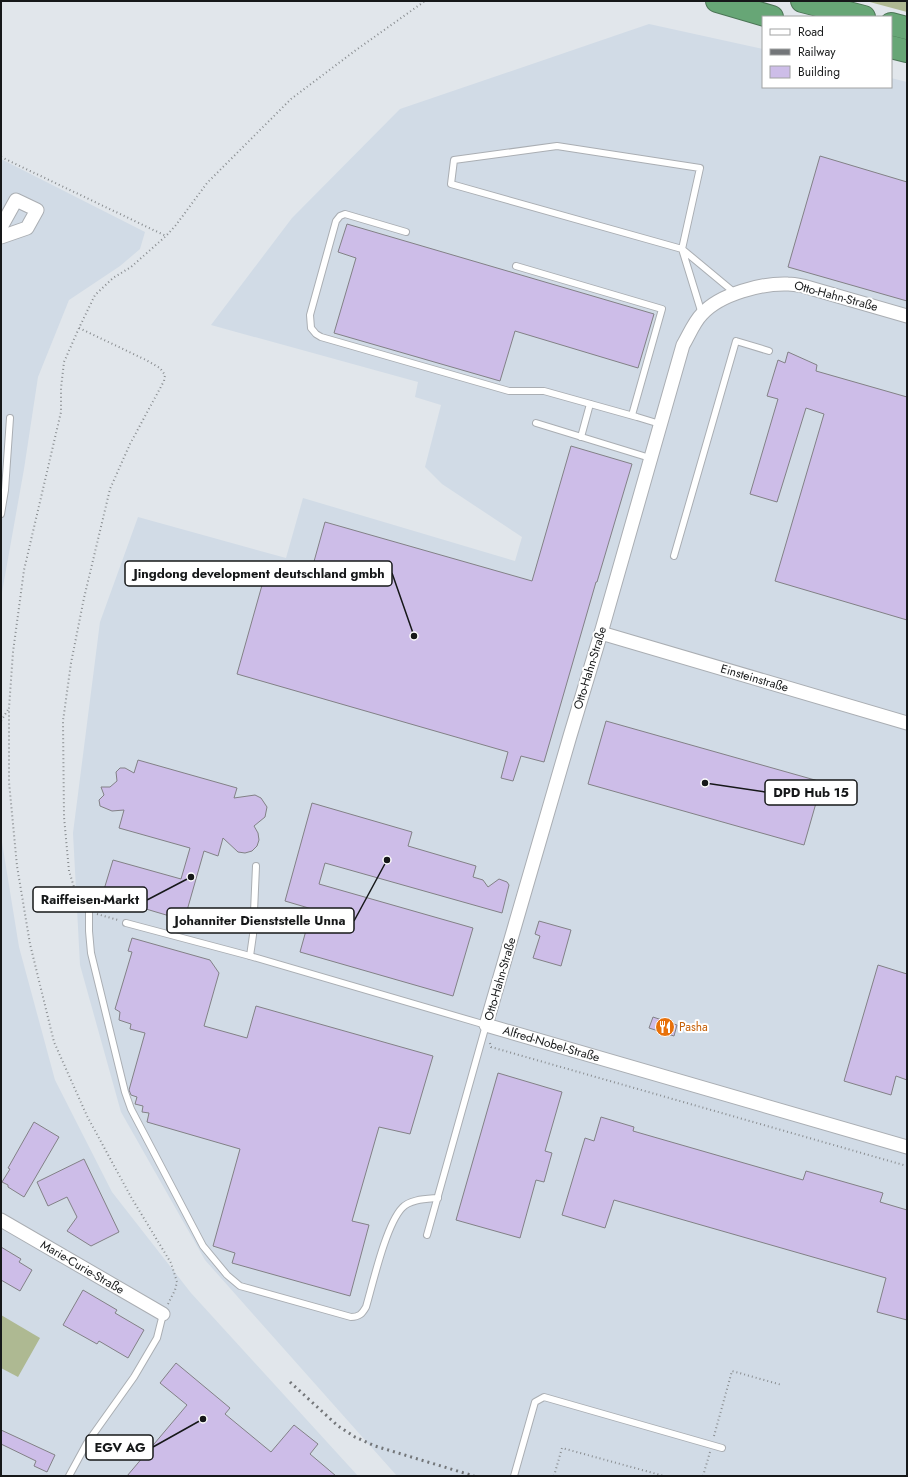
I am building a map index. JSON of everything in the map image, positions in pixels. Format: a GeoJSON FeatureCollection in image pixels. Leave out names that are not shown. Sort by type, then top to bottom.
{"type":"FeatureCollection","features":[{"type":"Feature","properties":{"kind":"highway"},"geometry":{"type":"LineString","coordinates":[[717,1],[769,16]]}},
{"type":"Feature","properties":{"kind":"highway"},"geometry":{"type":"LineString","coordinates":[[802,1],[860,16]]}},
{"type":"Feature","properties":{"kind":"highway"},"geometry":{"type":"LineString","coordinates":[[892,24],[907,28]]}},
{"type":"Feature","properties":{"kind":"highway"},"geometry":{"type":"LineString","coordinates":[[892,47],[907,51]]}},
{"type":"Feature","properties":{"kind":"street"},"geometry":{"type":"LineString","coordinates":[[1,227],[16,200],[37,210],[27,228],[1,237]]}},
{"type":"Feature","properties":{"kind":"street","name":"Otto-Hahn-Straße"},"geometry":{"type":"LineString","coordinates":[[486,1025],[601,633],[683,345],[702,314],[713,305],[735,293],[769,285],[788,284],[803,286],[907,316]]}},
{"type":"Feature","properties":{"kind":"street","name":"Einsteinstraße"},"geometry":{"type":"LineString","coordinates":[[601,633],[907,723]]}},
{"type":"Feature","properties":{"kind":"street","name":"Alfred-Nobel-Straße"},"geometry":{"type":"LineString","coordinates":[[486,1025],[907,1148]]}},
{"type":"Feature","properties":{"kind":"street","name":"Marie-Curie-Straße"},"geometry":{"type":"LineString","coordinates":[[1,1220],[163,1314]]}},
{"type":"Feature","properties":{"kind":"lane"},"geometry":{"type":"LineString","coordinates":[[702,314],[682,250],[700,168],[557,146],[454,160],[451,184],[682,250],[735,293]]}},
{"type":"Feature","properties":{"kind":"lane"},"geometry":{"type":"LineString","coordinates":[[406,232],[345,214],[340,216],[336,221],[310,315],[311,328],[316,334],[321,337],[509,391],[544,391],[660,424]]}},
{"type":"Feature","properties":{"kind":"lane"},"geometry":{"type":"LineString","coordinates":[[516,266],[662,309],[632,415]]}},
{"type":"Feature","properties":{"kind":"lane"},"geometry":{"type":"LineString","coordinates":[[674,556],[736,341],[769,351]]}},
{"type":"Feature","properties":{"kind":"lane"},"geometry":{"type":"LineString","coordinates":[[581,437],[590,404]]}},
{"type":"Feature","properties":{"kind":"lane"},"geometry":{"type":"LineString","coordinates":[[1,514],[5,490],[10,418]]}},
{"type":"Feature","properties":{"kind":"lane"},"geometry":{"type":"LineString","coordinates":[[536,423],[650,458]]}},
{"type":"Feature","properties":{"kind":"lane"},"geometry":{"type":"LineString","coordinates":[[250,956],[253,935],[256,866]]}},
{"type":"Feature","properties":{"kind":"lane"},"geometry":{"type":"LineString","coordinates":[[89,910],[91,953],[125,1092],[131,1109],[202,1246],[227,1275],[240,1286],[351,1317],[358,1317],[366,1307],[389,1232],[403,1207],[412,1202],[438,1198]]}},
{"type":"Feature","properties":{"kind":"lane","name":"Alfred-Nobel-Straße"},"geometry":{"type":"LineString","coordinates":[[126,922],[250,956],[486,1025]]}},
{"type":"Feature","properties":{"kind":"lane","name":"Otto-Hahn-Straße"},"geometry":{"type":"LineString","coordinates":[[427,1235],[486,1025]]}},
{"type":"Feature","properties":{"kind":"lane"},"geometry":{"type":"LineString","coordinates":[[69,1476],[87,1443],[134,1377],[156,1338],[163,1314]]}},
{"type":"Feature","properties":{"kind":"lane"},"geometry":{"type":"LineString","coordinates":[[514,1476],[535,1402],[544,1397],[722,1448]]}},
{"type":"Feature","properties":{"kind":"path"},"geometry":{"type":"LineString","coordinates":[[163,1314],[175,1290],[177,1282],[172,1263],[131,1197],[87,1116],[54,1042],[30,944],[16,866],[9,782],[9,708],[13,652],[24,570],[61,412],[61,388],[64,362],[78,328],[95,295],[113,278],[131,267],[166,236],[207,183],[291,99],[425,1]]}},
{"type":"Feature","properties":{"kind":"path"},"geometry":{"type":"LineString","coordinates":[[1,156],[166,236]]}},
{"type":"Feature","properties":{"kind":"path"},"geometry":{"type":"LineString","coordinates":[[78,328],[146,360],[160,368],[165,375],[164,381],[130,444],[110,489],[84,598],[71,664],[64,721],[64,817],[69,871],[80,902],[89,910],[106,918],[126,922]]}},
{"type":"Feature","properties":{"kind":"path"},"geometry":{"type":"LineString","coordinates":[[1,721],[9,708]]}},
{"type":"Feature","properties":{"kind":"path"},"geometry":{"type":"LineString","coordinates":[[486,1025],[491,1047],[907,1166]]}},
{"type":"Feature","properties":{"kind":"path"},"geometry":{"type":"LineString","coordinates":[[703,1476],[732,1371],[782,1385]]}},
{"type":"Feature","properties":{"kind":"path"},"geometry":{"type":"LineString","coordinates":[[554,1476],[562,1448],[664,1476]]}},
{"type":"Feature","properties":{"kind":"shaded area"},"geometry":{"type":"Polygon","coordinates":[[[649,24],[762,49],[762,88],[892,88],[892,78],[907,82],[907,1476],[397,1476],[205,1260],[121,1112],[80,965],[73,833],[100,622],[138,517],[286,558],[303,498],[515,561],[522,537],[442,484],[425,467],[441,405],[415,397],[418,382],[211,325],[292,218],[400,109],[649,24]]]}},
{"type":"Feature","properties":{"kind":"shaded area"},"geometry":{"type":"Polygon","coordinates":[[[1,159],[145,232],[140,249],[120,266],[69,300],[38,377],[24,469],[1,598],[1,159]]]}},
{"type":"Feature","properties":{"kind":"shaded area"},"geometry":{"type":"Polygon","coordinates":[[[1,836],[19,947],[55,1080],[112,1192],[191,1293],[358,1476],[1,1476],[1,836]]]}},
{"type":"Feature","properties":{"kind":"green space"},"geometry":{"type":"Polygon","coordinates":[[[866,1],[907,1],[907,12],[866,1]]]}},
{"type":"Feature","properties":{"kind":"green space"},"geometry":{"type":"Polygon","coordinates":[[[1,1315],[40,1338],[18,1377],[1,1368],[1,1315]]]}},
{"type":"Feature","properties":{"kind":"building"},"geometry":{"type":"Polygon","coordinates":[[[820,156],[907,182],[907,301],[788,267],[820,156]]]}},
{"type":"Feature","properties":{"kind":"building"},"geometry":{"type":"Polygon","coordinates":[[[347,224],[654,314],[638,368],[515,331],[500,381],[334,333],[356,258],[338,252],[347,224]]]}},
{"type":"Feature","properties":{"kind":"building"},"geometry":{"type":"Polygon","coordinates":[[[788,352],[817,365],[816,371],[907,397],[907,620],[775,581],[824,414],[806,408],[777,502],[750,494],[778,399],[767,396],[778,360],[785,363],[788,352]]]}},
{"type":"Feature","properties":{"kind":"building"},"geometry":{"type":"Polygon","coordinates":[[[571,446],[632,464],[544,762],[521,756],[513,781],[501,778],[508,752],[237,674],[266,571],[308,583],[325,522],[532,581],[571,446]]]}},
{"type":"Feature","properties":{"kind":"building"},"geometry":{"type":"Polygon","coordinates":[[[606,721],[822,782],[804,845],[588,784],[606,721]]]}},
{"type":"Feature","properties":{"kind":"building"},"geometry":{"type":"Polygon","coordinates":[[[138,760],[237,788],[234,798],[255,795],[261,798],[267,807],[265,817],[254,826],[258,833],[259,840],[257,846],[252,851],[245,853],[238,852],[223,838],[218,856],[204,851],[186,914],[175,911],[173,917],[102,896],[113,860],[181,879],[190,848],[119,828],[124,810],[112,811],[100,806],[99,800],[104,795],[101,787],[110,787],[117,781],[116,772],[120,768],[125,768],[134,773],[138,760]]]}},
{"type":"Feature","properties":{"kind":"building"},"geometry":{"type":"Polygon","coordinates":[[[312,803],[412,832],[408,846],[476,866],[473,877],[483,880],[488,887],[499,879],[507,882],[509,885],[502,913],[325,863],[319,884],[473,928],[453,996],[300,952],[312,909],[285,901],[312,803]]]}},
{"type":"Feature","properties":{"kind":"building"},"geometry":{"type":"Polygon","coordinates":[[[539,921],[571,930],[561,966],[533,958],[540,936],[535,934],[539,921]]]}},
{"type":"Feature","properties":{"kind":"building"},"geometry":{"type":"Polygon","coordinates":[[[132,938],[210,960],[219,973],[204,1026],[247,1038],[256,1006],[433,1056],[410,1134],[379,1127],[352,1221],[369,1225],[350,1296],[232,1263],[235,1253],[213,1246],[240,1149],[147,1122],[149,1113],[142,1112],[143,1106],[135,1104],[137,1097],[131,1095],[129,1090],[145,1033],[130,1029],[131,1024],[119,1020],[120,1012],[115,1009],[132,952],[128,951],[132,938]]]}},
{"type":"Feature","properties":{"kind":"building"},"geometry":{"type":"Polygon","coordinates":[[[878,965],[907,974],[907,1080],[896,1076],[891,1095],[844,1081],[878,965]]]}},
{"type":"Feature","properties":{"kind":"building"},"geometry":{"type":"Polygon","coordinates":[[[653,1017],[677,1025],[674,1036],[649,1028],[653,1017]]]}},
{"type":"Feature","properties":{"kind":"building"},"geometry":{"type":"Polygon","coordinates":[[[498,1073],[562,1092],[545,1151],[552,1153],[544,1182],[536,1180],[520,1238],[456,1220],[498,1073]]]}},
{"type":"Feature","properties":{"kind":"building"},"geometry":{"type":"Polygon","coordinates":[[[601,1117],[634,1127],[633,1131],[803,1180],[806,1171],[883,1193],[880,1202],[907,1210],[907,1320],[877,1312],[886,1278],[614,1200],[605,1228],[562,1215],[585,1138],[594,1141],[601,1117]]]}},
{"type":"Feature","properties":{"kind":"building"},"geometry":{"type":"Polygon","coordinates":[[[34,1122],[59,1137],[24,1197],[2,1182],[10,1169],[8,1168],[34,1122]]]}},
{"type":"Feature","properties":{"kind":"building"},"geometry":{"type":"Polygon","coordinates":[[[84,1159],[119,1232],[91,1246],[67,1231],[77,1217],[67,1197],[48,1206],[37,1182],[84,1159]]]}},
{"type":"Feature","properties":{"kind":"building"},"geometry":{"type":"Polygon","coordinates":[[[1,1247],[21,1259],[19,1262],[32,1270],[20,1291],[1,1280],[1,1247]]]}},
{"type":"Feature","properties":{"kind":"building"},"geometry":{"type":"Polygon","coordinates":[[[83,1290],[117,1310],[115,1313],[144,1330],[128,1358],[99,1341],[97,1344],[63,1325],[83,1290]]]}},
{"type":"Feature","properties":{"kind":"building"},"geometry":{"type":"Polygon","coordinates":[[[176,1363],[230,1408],[225,1414],[271,1452],[294,1425],[318,1444],[310,1454],[336,1476],[127,1476],[187,1405],[160,1383],[176,1363]]]}},
{"type":"Feature","properties":{"kind":"building"},"geometry":{"type":"Polygon","coordinates":[[[1,1430],[55,1455],[47,1472],[34,1466],[36,1461],[1,1444],[1,1430]]]}},
{"type":"Feature","properties":{"kind":"railway"},"geometry":{"type":"LineString","coordinates":[[290,1382],[338,1426],[355,1437],[375,1446],[474,1476]]}},
{"type":"Feature","properties":{"kind":"place","name":"Jingdong development deutschland gmbh"},"geometry":{"type":"Point","coordinates":[414,636]}},
{"type":"Feature","properties":{"kind":"place","name":"DPD Hub 15"},"geometry":{"type":"Point","coordinates":[705,783]}},
{"type":"Feature","properties":{"kind":"place","name":"Johanniter Dienststelle Unna"},"geometry":{"type":"Point","coordinates":[387,860]}},
{"type":"Feature","properties":{"kind":"place","name":"Raiffeisen-Markt"},"geometry":{"type":"Point","coordinates":[191,877]}},
{"type":"Feature","properties":{"kind":"place","name":"Pasha"},"geometry":{"type":"Point","coordinates":[665,1027]}},
{"type":"Feature","properties":{"kind":"place","name":"EGV AG"},"geometry":{"type":"Point","coordinates":[203,1419]}}]}
